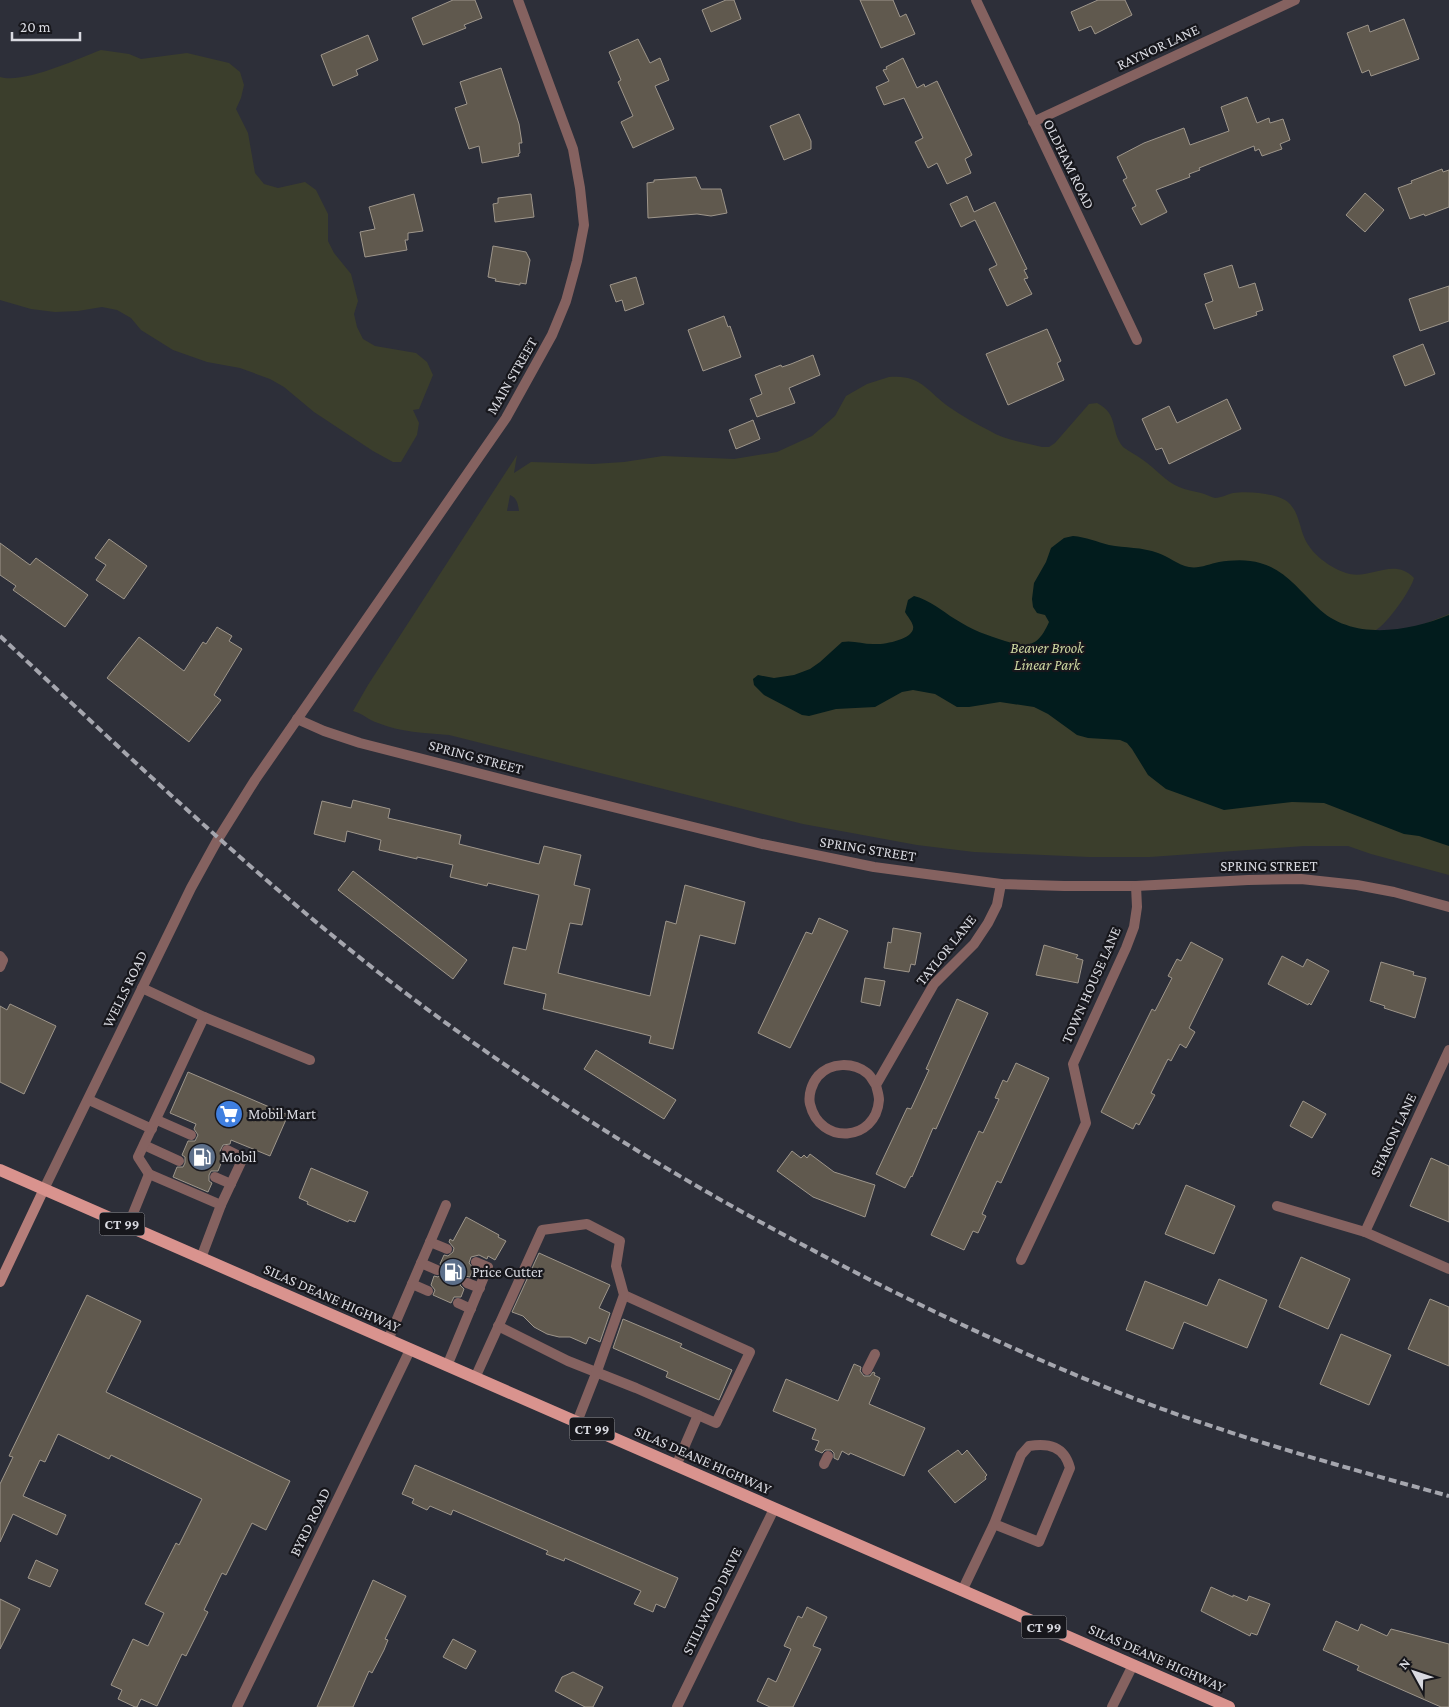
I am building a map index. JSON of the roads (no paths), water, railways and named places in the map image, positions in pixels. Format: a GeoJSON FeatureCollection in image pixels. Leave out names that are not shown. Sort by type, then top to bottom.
{"type":"FeatureCollection","features":[{"type":"Feature","properties":{"kind":"main road","name":"SILAS DEANE HIGHWAY"},"geometry":{"type":"LineString","coordinates":[[0,1170],[1229,1707]]}},
{"type":"Feature","properties":{"kind":"main road","name":"WELLS ROAD"},"geometry":{"type":"LineString","coordinates":[[0,1282],[44,1189]]}},
{"type":"Feature","properties":{"kind":"street","name":"MAIN STREET"},"geometry":{"type":"LineString","coordinates":[[297,719],[506,418],[552,335],[566,301],[577,262],[584,225],[580,188],[573,150],[518,0]]}},
{"type":"Feature","properties":{"kind":"street","name":"OLDHAM ROAD"},"geometry":{"type":"LineString","coordinates":[[976,0],[1032,122],[1137,340]]}},
{"type":"Feature","properties":{"kind":"street","name":"RAYNOR LANE"},"geometry":{"type":"LineString","coordinates":[[1032,122],[1295,0]]}},
{"type":"Feature","properties":{"kind":"street","name":"SPRING STREET"},"geometry":{"type":"LineString","coordinates":[[297,719],[324,731],[360,742],[762,844],[874,867],[1001,884],[1136,886],[1301,879],[1357,885],[1449,906]]}},
{"type":"Feature","properties":{"kind":"street","name":"WELLS ROAD"},"geometry":{"type":"LineString","coordinates":[[44,1189],[191,888],[218,838],[297,719]]}},
{"type":"Feature","properties":{"kind":"street","name":"TAYLOR LANE"},"geometry":{"type":"LineString","coordinates":[[876,1085],[934,984],[974,944],[988,923],[997,905],[1001,884]]}},
{"type":"Feature","properties":{"kind":"street","name":"TOWN HOUSE LANE"},"geometry":{"type":"LineString","coordinates":[[1021,1260],[1086,1123],[1073,1064],[1134,927],[1137,907],[1136,886]]}},
{"type":"Feature","properties":{"kind":"street"},"geometry":{"type":"LineString","coordinates":[[0,956],[3,960],[0,967]]}},
{"type":"Feature","properties":{"kind":"street"},"geometry":{"type":"LineString","coordinates":[[142,988],[204,1017],[310,1060]]}},
{"type":"Feature","properties":{"kind":"street"},"geometry":{"type":"LineString","coordinates":[[204,1017],[138,1157],[149,1174],[221,1205]]}},
{"type":"Feature","properties":{"kind":"street","name":"SHARON LANE"},"geometry":{"type":"LineString","coordinates":[[1365,1232],[1449,1050]]}},
{"type":"Feature","properties":{"kind":"street"},"geometry":{"type":"LineString","coordinates":[[843,1064],[857,1067],[868,1074],[876,1085],[879,1098],[877,1112],[870,1123],[858,1131],[845,1134],[832,1132],[820,1125],[812,1114],[809,1100],[811,1087],[819,1075],[830,1067],[843,1064]]}},
{"type":"Feature","properties":{"kind":"street"},"geometry":{"type":"LineString","coordinates":[[89,1100],[154,1124],[191,1135]]}},
{"type":"Feature","properties":{"kind":"street"},"geometry":{"type":"LineString","coordinates":[[144,1145],[179,1161]]}},
{"type":"Feature","properties":{"kind":"street"},"geometry":{"type":"LineString","coordinates":[[200,1258],[221,1205],[243,1158],[226,1150]]}},
{"type":"Feature","properties":{"kind":"street"},"geometry":{"type":"LineString","coordinates":[[128,1226],[149,1174]]}},
{"type":"Feature","properties":{"kind":"street"},"geometry":{"type":"LineString","coordinates":[[215,1177],[231,1184]]}},
{"type":"Feature","properties":{"kind":"street"},"geometry":{"type":"LineString","coordinates":[[388,1340],[446,1205]]}},
{"type":"Feature","properties":{"kind":"street"},"geometry":{"type":"LineString","coordinates":[[1277,1206],[1365,1232],[1449,1269]]}},
{"type":"Feature","properties":{"kind":"street"},"geometry":{"type":"LineString","coordinates":[[475,1378],[542,1230],[586,1224],[620,1241],[616,1266],[624,1295],[577,1422]]}},
{"type":"Feature","properties":{"kind":"street"},"geometry":{"type":"LineString","coordinates":[[430,1242],[447,1249]]}},
{"type":"Feature","properties":{"kind":"street"},"geometry":{"type":"LineString","coordinates":[[447,1366],[488,1267],[476,1262]]}},
{"type":"Feature","properties":{"kind":"street"},"geometry":{"type":"LineString","coordinates":[[421,1263],[437,1270]]}},
{"type":"Feature","properties":{"kind":"street"},"geometry":{"type":"LineString","coordinates":[[467,1283],[480,1288]]}},
{"type":"Feature","properties":{"kind":"street"},"geometry":{"type":"LineString","coordinates":[[412,1284],[428,1291]]}},
{"type":"Feature","properties":{"kind":"street"},"geometry":{"type":"LineString","coordinates":[[498,1326],[568,1361],[597,1371],[716,1423],[750,1352],[624,1295]]}},
{"type":"Feature","properties":{"kind":"street"},"geometry":{"type":"LineString","coordinates":[[458,1304],[471,1309]]}},
{"type":"Feature","properties":{"kind":"street","name":"BYRD ROAD"},"geometry":{"type":"LineString","coordinates":[[237,1707],[410,1350]]}},
{"type":"Feature","properties":{"kind":"street"},"geometry":{"type":"LineString","coordinates":[[867,1370],[875,1354]]}},
{"type":"Feature","properties":{"kind":"street"},"geometry":{"type":"LineString","coordinates":[[676,1466],[698,1415]]}},
{"type":"Feature","properties":{"kind":"street"},"geometry":{"type":"LineString","coordinates":[[962,1591],[994,1524],[1021,1455],[1029,1446],[1043,1444],[1054,1447],[1067,1458],[1070,1468],[1039,1542],[994,1524]]}},
{"type":"Feature","properties":{"kind":"street","name":"STILLWOLD DRIVE"},"geometry":{"type":"LineString","coordinates":[[677,1707],[774,1509]]}},
{"type":"Feature","properties":{"kind":"street"},"geometry":{"type":"LineString","coordinates":[[1112,1707],[1133,1665]]}},
{"type":"Feature","properties":{"kind":"railway"},"geometry":{"type":"LineString","coordinates":[[0,636],[232,850],[378,972],[428,1010],[532,1083],[692,1184],[803,1245],[887,1288],[1058,1368],[1146,1403],[1258,1441],[1449,1496]]}},
{"type":"Feature","properties":{"kind":"place","name":"Mobil Mart"},"geometry":{"type":"Point","coordinates":[229,1114]}},
{"type":"Feature","properties":{"kind":"place","name":"Mobil"},"geometry":{"type":"Point","coordinates":[202,1157]}},
{"type":"Feature","properties":{"kind":"place","name":"Price Cutter"},"geometry":{"type":"Point","coordinates":[453,1272]}},
{"type":"Feature","properties":{"kind":"park label","name":"Beaver Brook Linear Park"},"geometry":{"type":"Point","coordinates":[1047,656]}}]}
